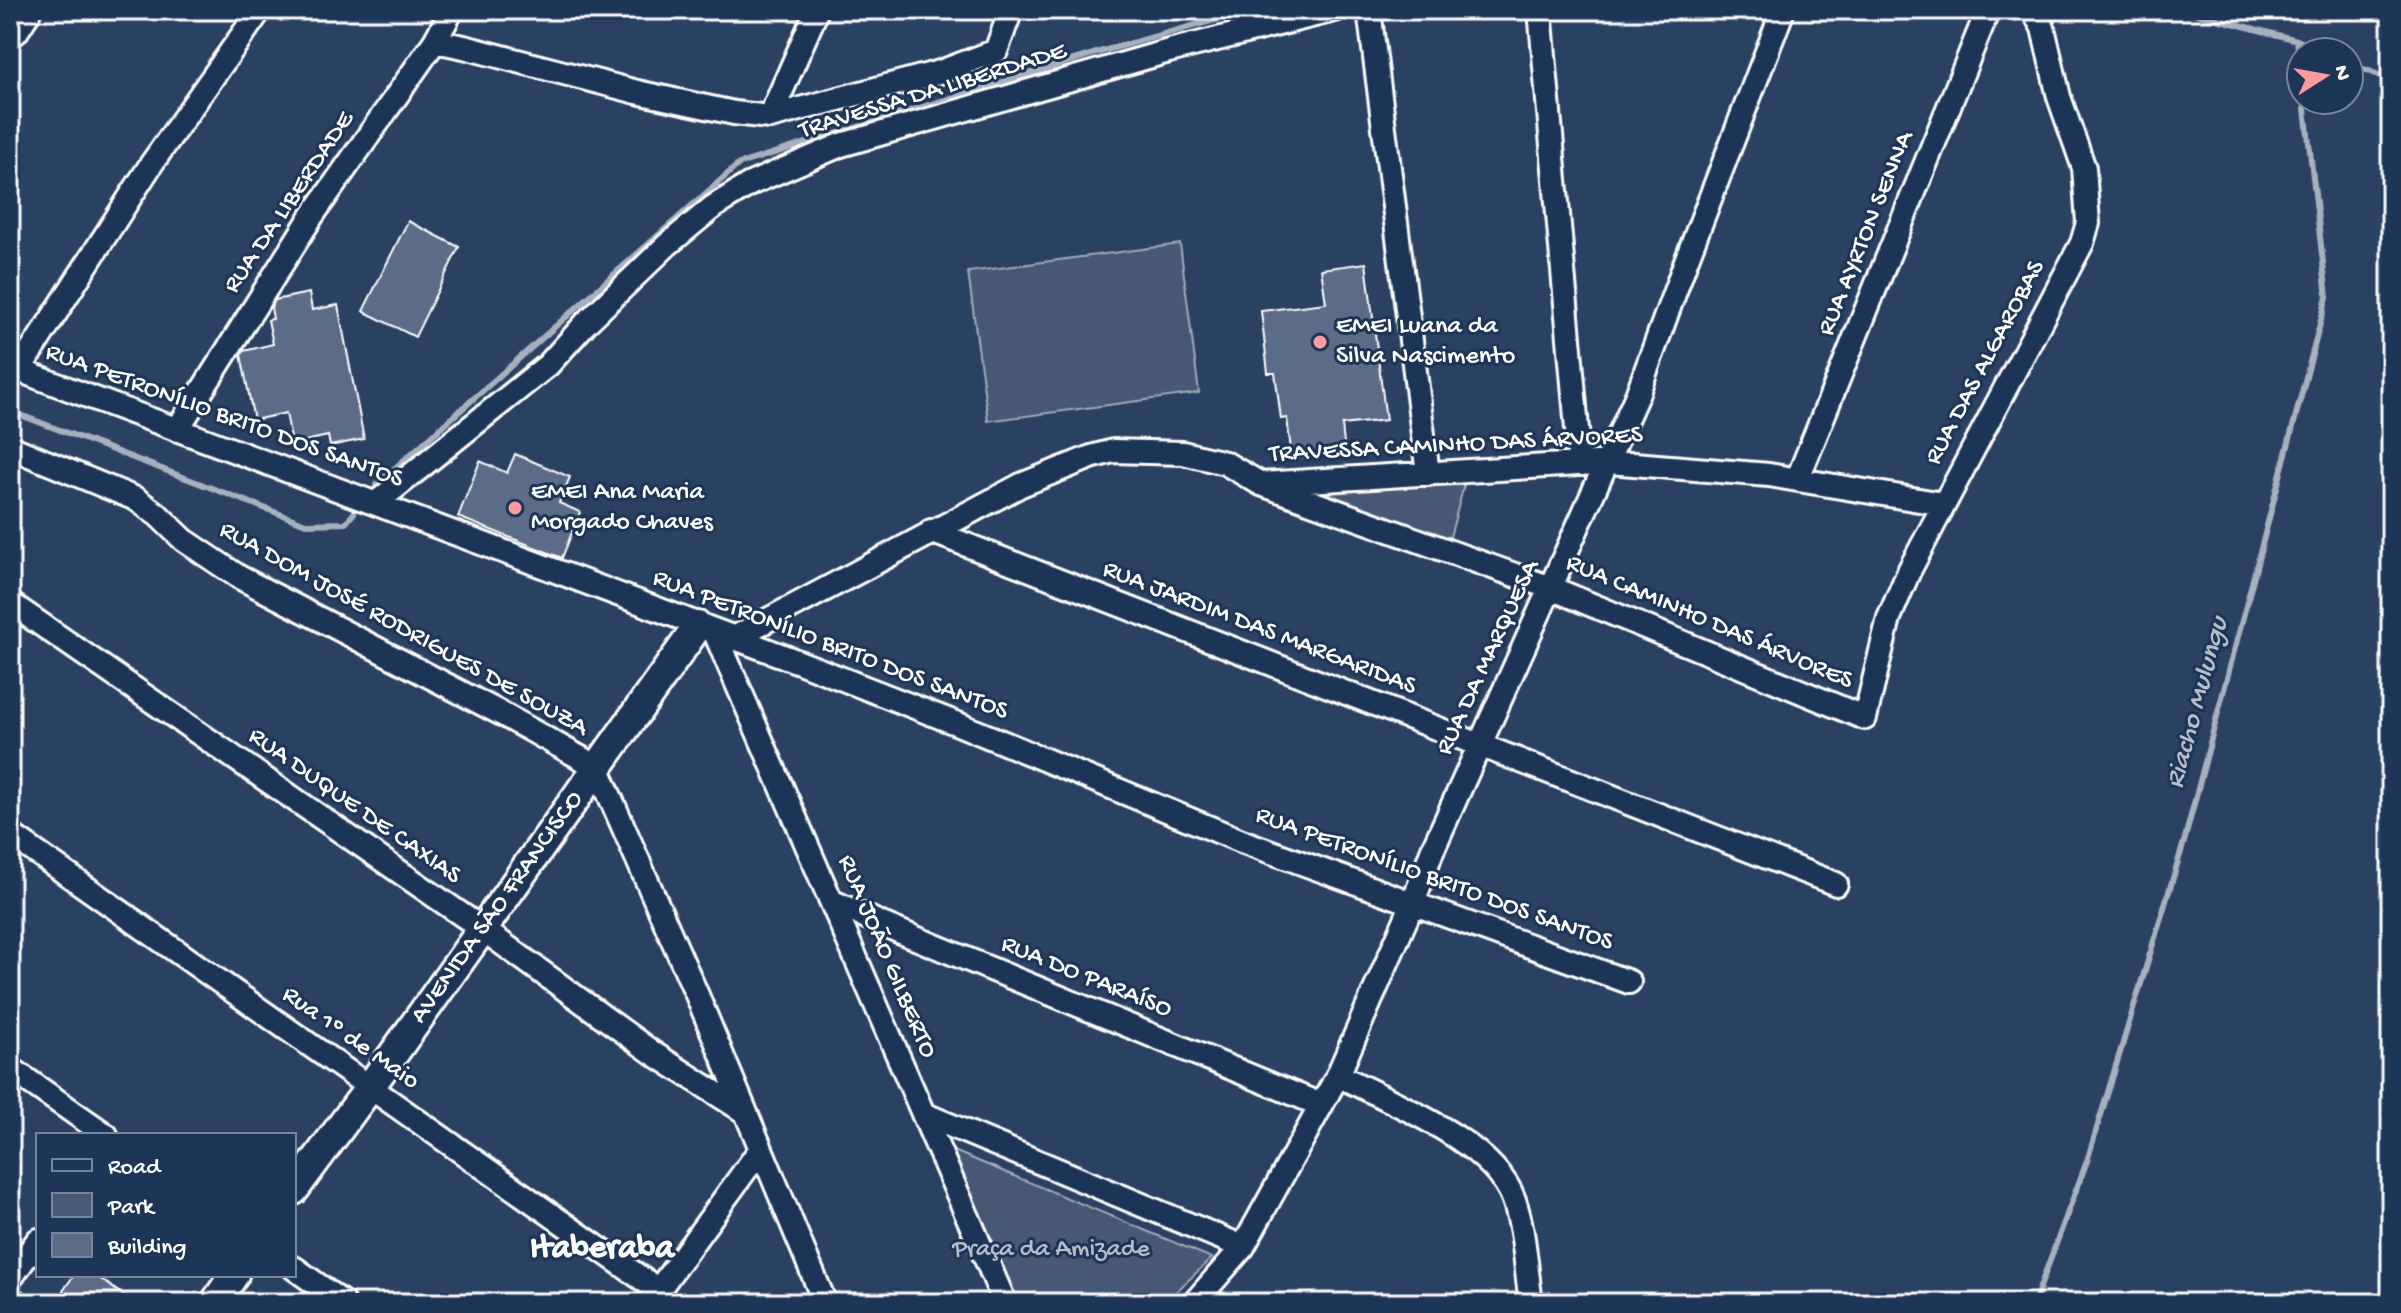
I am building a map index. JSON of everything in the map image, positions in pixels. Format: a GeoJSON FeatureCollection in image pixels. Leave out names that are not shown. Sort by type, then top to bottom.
{"type":"FeatureCollection","features":[{"type":"Feature","properties":{"kind":"highway"},"geometry":{"type":"LineString","coordinates":[[10,27],[21,10]]}},
{"type":"Feature","properties":{"kind":"street"},"geometry":{"type":"LineString","coordinates":[[15,368],[152,163],[260,10]]}},
{"type":"Feature","properties":{"kind":"street","name":"RUA DA LIBERDADE"},"geometry":{"type":"LineString","coordinates":[[177,430],[312,216],[435,41],[452,10]]}},
{"type":"Feature","properties":{"kind":"street"},"geometry":{"type":"LineString","coordinates":[[770,117],[817,10]]}},
{"type":"Feature","properties":{"kind":"street"},"geometry":{"type":"LineString","coordinates":[[435,41],[637,92],[734,113],[770,117],[940,72],[996,51],[1011,10]]}},
{"type":"Feature","properties":{"kind":"street","name":"TRAVESSA DA LIBERDADE"},"geometry":{"type":"LineString","coordinates":[[376,503],[548,365],[585,324],[667,245],[713,207],[750,184],[841,145],[1169,51],[1335,10]]}},
{"type":"Feature","properties":{"kind":"street"},"geometry":{"type":"LineString","coordinates":[[1369,10],[1428,474]]}},
{"type":"Feature","properties":{"kind":"street"},"geometry":{"type":"LineString","coordinates":[[1540,10],[1580,463]]}},
{"type":"Feature","properties":{"kind":"street","name":"RUA DA MARQUESA"},"geometry":{"type":"LineString","coordinates":[[1194,1303],[1243,1247],[1338,1075],[1413,903],[1432,851],[1637,395],[1783,10]]}},
{"type":"Feature","properties":{"kind":"street","name":"RUA AYRTON SENNA"},"geometry":{"type":"LineString","coordinates":[[1798,478],[1988,10]]}},
{"type":"Feature","properties":{"kind":"street","name":"RUA DAS ALGAROBAS"},"geometry":{"type":"LineString","coordinates":[[1865,718],[1889,618],[1943,504],[2082,243],[2088,223],[2084,168],[2059,97],[2038,19]]}},
{"type":"Feature","properties":{"kind":"street","name":"RUA PETRONÍLIO BRITO DOS SANTOS"},"geometry":{"type":"LineString","coordinates":[[15,368],[958,724],[1244,842],[1629,982]]}},
{"type":"Feature","properties":{"kind":"street","name":"RUA DOM JOSÉ RODRIGUES DE SOUZA"},"geometry":{"type":"LineString","coordinates":[[10,447],[136,499],[184,540],[239,577],[597,767],[697,995],[825,1303]]}},
{"type":"Feature","properties":{"kind":"street","name":"TRAVESSA CAMINHO DAS ÁRVORES"},"geometry":{"type":"LineString","coordinates":[[715,632],[931,531],[1021,485],[1113,451],[1142,450],[1197,456],[1225,463],[1261,484],[1609,462],[1798,478],[1943,504]]}},
{"type":"Feature","properties":{"kind":"street","name":"RUA CAMINHO DAS ÁRVORES"},"geometry":{"type":"LineString","coordinates":[[1261,484],[1551,588],[1865,718]]}},
{"type":"Feature","properties":{"kind":"street","name":"RUA JARDIM DAS MARGARIDAS"},"geometry":{"type":"LineString","coordinates":[[931,531],[1836,884]]}},
{"type":"Feature","properties":{"kind":"street","name":"RUA DUQUE DE CAXIAS"},"geometry":{"type":"LineString","coordinates":[[10,603],[481,928],[653,1053],[745,1112]]}},
{"type":"Feature","properties":{"kind":"street","name":"AVENIDA SÃO FRANCISCO"},"geometry":{"type":"LineString","coordinates":[[296,1187],[597,767],[715,632]]}},
{"type":"Feature","properties":{"kind":"street","name":"RUA JOÃO GILBERTO"},"geometry":{"type":"LineString","coordinates":[[715,632],[1005,1303]]}},
{"type":"Feature","properties":{"kind":"street","name":"Rua 1º de Maio"},"geometry":{"type":"LineString","coordinates":[[10,834],[370,1087],[654,1296]]}},
{"type":"Feature","properties":{"kind":"street","name":"RUA DO PARAÍSO"},"geometry":{"type":"LineString","coordinates":[[831,901],[1321,1105]]}},
{"type":"Feature","properties":{"kind":"street"},"geometry":{"type":"LineString","coordinates":[[10,1068],[103,1133]]}},
{"type":"Feature","properties":{"kind":"street"},"geometry":{"type":"LineString","coordinates":[[1338,1075],[1451,1135],[1497,1170],[1514,1199],[1518,1214],[1531,1303]]}},
{"type":"Feature","properties":{"kind":"street"},"geometry":{"type":"LineString","coordinates":[[923,1114],[1243,1247]]}},
{"type":"Feature","properties":{"kind":"street"},"geometry":{"type":"LineString","coordinates":[[654,1296],[760,1150]]}},
{"type":"Feature","properties":{"kind":"street"},"geometry":{"type":"LineString","coordinates":[[10,1279],[36,1243]]}},
{"type":"Feature","properties":{"kind":"street"},"geometry":{"type":"LineString","coordinates":[[296,1269],[343,1303]]}},
{"type":"Feature","properties":{"kind":"street"},"geometry":{"type":"LineString","coordinates":[[215,1303],[233,1277]]}},
{"type":"Feature","properties":{"kind":"street"},"geometry":{"type":"LineString","coordinates":[[10,1298],[17,1303]]}},
{"type":"Feature","properties":{"kind":"green space"},"geometry":{"type":"Polygon","coordinates":[[[1180,244],[1199,393],[988,421],[968,272],[1180,244]]]}},
{"type":"Feature","properties":{"kind":"green space"},"geometry":{"type":"Polygon","coordinates":[[[1464,485],[1449,541],[1298,489],[1464,485]]]}},
{"type":"Feature","properties":{"kind":"green space","name":"Praça da Amizade"},"geometry":{"type":"Polygon","coordinates":[[[949,1149],[1212,1258],[1164,1303],[1016,1303],[949,1149]]]}},
{"type":"Feature","properties":{"kind":"building"},"geometry":{"type":"Polygon","coordinates":[[[408,221],[459,247],[415,337],[363,311],[408,221]]]}},
{"type":"Feature","properties":{"kind":"building","name":"EMEI Luana da Silva Nascimento"},"geometry":{"type":"Polygon","coordinates":[[[1366,263],[1386,420],[1342,425],[1345,453],[1292,459],[1287,418],[1281,419],[1275,373],[1268,373],[1261,311],[1326,303],[1321,269],[1366,263]]]}},
{"type":"Feature","properties":{"kind":"building"},"geometry":{"type":"Polygon","coordinates":[[[309,293],[312,310],[338,305],[364,439],[330,446],[328,436],[292,444],[286,413],[254,420],[241,355],[244,351],[273,344],[268,320],[273,319],[271,307],[275,300],[309,293]]]}},
{"type":"Feature","properties":{"kind":"building","name":"EMEI Ana Maria Morgado Chaves"},"geometry":{"type":"Polygon","coordinates":[[[515,454],[570,477],[559,503],[580,512],[562,558],[458,517],[480,461],[507,473],[515,454]]]}},
{"type":"Feature","properties":{"kind":"building"},"geometry":{"type":"Polygon","coordinates":[[[73,1277],[98,1277],[134,1303],[79,1303],[63,1291],[73,1277]]]}},
{"type":"Feature","properties":{"kind":"waterway"},"geometry":{"type":"LineString","coordinates":[[376,485],[739,164],[1096,53],[1250,10]]}},
{"type":"Feature","properties":{"kind":"waterway"},"geometry":{"type":"LineString","coordinates":[[2183,10],[2285,37]]}},
{"type":"Feature","properties":{"kind":"waterway"},"geometry":{"type":"LineString","coordinates":[[2365,69],[2391,80]]}},
{"type":"Feature","properties":{"kind":"waterway","name":"Riacho Mulungu"},"geometry":{"type":"LineString","coordinates":[[2034,1303],[2087,1161],[2184,842],[2327,297],[2306,116]]}},
{"type":"Feature","properties":{"kind":"waterway"},"geometry":{"type":"LineString","coordinates":[[10,411],[306,524],[346,523],[354,513]]}},
{"type":"Feature","properties":{"kind":"place","name":"EMEI Luana da Silva Nascimento"},"geometry":{"type":"Point","coordinates":[1320,342]}},
{"type":"Feature","properties":{"kind":"place","name":"EMEI Ana Maria Morgado Chaves"},"geometry":{"type":"Point","coordinates":[515,508]}},
{"type":"Feature","properties":{"kind":"district","name":"Itaberaba"},"geometry":{"type":"Point","coordinates":[602,1250]}}]}
